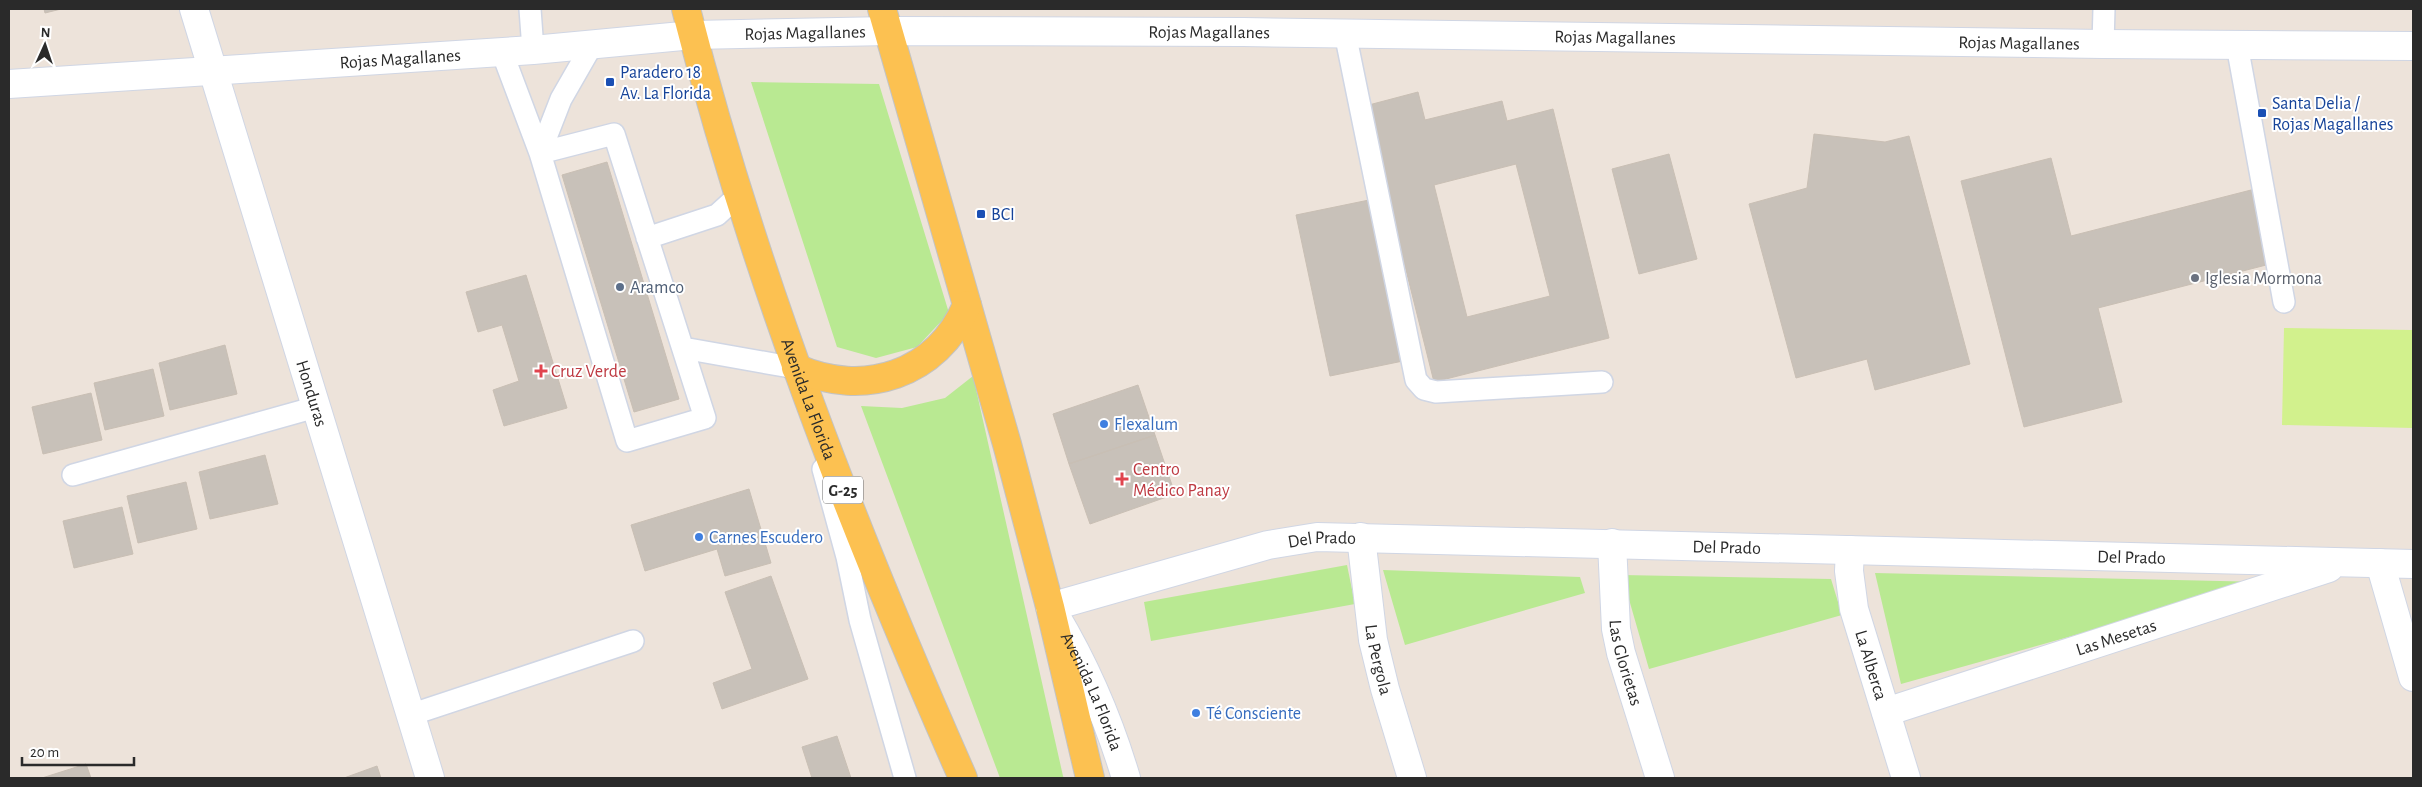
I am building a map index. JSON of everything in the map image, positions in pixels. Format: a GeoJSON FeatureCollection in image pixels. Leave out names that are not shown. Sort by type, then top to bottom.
{"type":"FeatureCollection","features":[{"type":"Feature","properties":{"kind":"main road","name":"Avenida La Florida"},"geometry":{"type":"LineString","coordinates":[[686,9],[739,195],[796,368],[902,640],[963,778]]}},
{"type":"Feature","properties":{"kind":"main road","name":"Avenida La Florida"},"geometry":{"type":"LineString","coordinates":[[885,20],[967,305],[1050,607],[1090,778]]}},
{"type":"Feature","properties":{"kind":"main road"},"geometry":{"type":"LineString","coordinates":[[796,368],[822,378],[849,382],[863,382],[889,376],[914,366],[936,350],[954,329],[967,305]]}},
{"type":"Feature","properties":{"kind":"street","name":"Honduras"},"geometry":{"type":"LineString","coordinates":[[194,9],[430,778]]}},
{"type":"Feature","properties":{"kind":"street","name":"Rojas Magallanes"},"geometry":{"type":"LineString","coordinates":[[9,84],[533,50],[885,20],[1345,33],[2411,49]]}},
{"type":"Feature","properties":{"kind":"street","name":"Del Prado"},"geometry":{"type":"LineString","coordinates":[[1050,607],[1268,545],[1317,537],[2413,564]]}},
{"type":"Feature","properties":{"kind":"street","name":"La Pergola"},"geometry":{"type":"LineString","coordinates":[[1361,537],[1373,640],[1385,689],[1412,778]]}},
{"type":"Feature","properties":{"kind":"street","name":"Las Glorietas"},"geometry":{"type":"LineString","coordinates":[[1612,543],[1616,629],[1621,653],[1660,778]]}},
{"type":"Feature","properties":{"kind":"street","name":"La Alberca"},"geometry":{"type":"LineString","coordinates":[[1850,550],[1849,571],[1854,609],[1906,778]]}},
{"type":"Feature","properties":{"kind":"street","name":"Las Mesetas"},"geometry":{"type":"LineString","coordinates":[[1886,712],[2349,562]]}},
{"type":"Feature","properties":{"kind":"street"},"geometry":{"type":"LineString","coordinates":[[2380,563],[2413,677]]}},
{"type":"Feature","properties":{"kind":"street","name":"Avenida La Florida"},"geometry":{"type":"LineString","coordinates":[[1050,607],[1088,674],[1115,742],[1126,778]]}},
{"type":"Feature","properties":{"kind":"lane"},"geometry":{"type":"LineString","coordinates":[[530,9],[533,50]]}},
{"type":"Feature","properties":{"kind":"lane"},"geometry":{"type":"LineString","coordinates":[[2103,44],[2104,9]]}},
{"type":"Feature","properties":{"kind":"lane"},"geometry":{"type":"LineString","coordinates":[[1345,33],[1416,380],[1424,389],[1436,392],[1602,382]]}},
{"type":"Feature","properties":{"kind":"lane"},"geometry":{"type":"LineString","coordinates":[[540,153],[561,99],[592,44]]}},
{"type":"Feature","properties":{"kind":"lane"},"geometry":{"type":"LineString","coordinates":[[2237,45],[2284,302]]}},
{"type":"Feature","properties":{"kind":"lane"},"geometry":{"type":"LineString","coordinates":[[502,52],[540,153],[627,441],[705,418],[614,134],[540,153]]}},
{"type":"Feature","properties":{"kind":"lane"},"geometry":{"type":"LineString","coordinates":[[647,238],[717,215],[739,195]]}},
{"type":"Feature","properties":{"kind":"lane"},"geometry":{"type":"LineString","coordinates":[[682,348],[796,368],[847,557],[860,620],[905,778]]}},
{"type":"Feature","properties":{"kind":"lane"},"geometry":{"type":"LineString","coordinates":[[73,475],[316,406]]}},
{"type":"Feature","properties":{"kind":"lane"},"geometry":{"type":"LineString","coordinates":[[410,715],[633,641]]}},
{"type":"Feature","properties":{"kind":"green space"},"geometry":{"type":"Polygon","coordinates":[[[751,82],[879,84],[949,313],[917,347],[876,358],[837,347],[751,82]]]}},
{"type":"Feature","properties":{"kind":"green space"},"geometry":{"type":"Polygon","coordinates":[[[2284,328],[2413,330],[2413,428],[2282,425],[2284,328]]]}},
{"type":"Feature","properties":{"kind":"green space"},"geometry":{"type":"Polygon","coordinates":[[[973,376],[1064,778],[1000,778],[861,406],[902,408],[945,398],[973,376]]]}},
{"type":"Feature","properties":{"kind":"green space"},"geometry":{"type":"Polygon","coordinates":[[[1347,565],[1355,604],[1151,641],[1144,602],[1347,565]]]}},
{"type":"Feature","properties":{"kind":"green space"},"geometry":{"type":"Polygon","coordinates":[[[1383,570],[1580,577],[1585,593],[1405,645],[1383,570]]]}},
{"type":"Feature","properties":{"kind":"green space"},"geometry":{"type":"Polygon","coordinates":[[[1875,573],[2264,582],[1901,684],[1875,573]]]}},
{"type":"Feature","properties":{"kind":"green space"},"geometry":{"type":"Polygon","coordinates":[[[1622,575],[1831,579],[1842,615],[1649,669],[1622,575]]]}},
{"type":"Feature","properties":{"kind":"building"},"geometry":{"type":"Polygon","coordinates":[[[44,9],[61,9],[45,13],[44,9]]]}},
{"type":"Feature","properties":{"kind":"building"},"geometry":{"type":"Polygon","coordinates":[[[1418,92],[1425,120],[1502,101],[1507,121],[1553,109],[1609,338],[1434,382],[1365,106],[1418,92]],[[1516,164],[1434,185],[1467,317],[1550,296],[1516,164]]]}},
{"type":"Feature","properties":{"kind":"building"},"geometry":{"type":"Polygon","coordinates":[[[1814,134],[1885,142],[1909,136],[1970,364],[1875,390],[1867,359],[1796,378],[1749,204],[1807,188],[1814,134]]]}},
{"type":"Feature","properties":{"kind":"building"},"geometry":{"type":"Polygon","coordinates":[[[1669,154],[1697,259],[1639,274],[1612,169],[1669,154]]]}},
{"type":"Feature","properties":{"kind":"building"},"geometry":{"type":"Polygon","coordinates":[[[2051,158],[2071,236],[2255,189],[2274,263],[2098,308],[2122,402],[2024,427],[1961,181],[2051,158]]]}},
{"type":"Feature","properties":{"kind":"building","name":"Aramco"},"geometry":{"type":"Polygon","coordinates":[[[607,162],[679,399],[634,412],[562,175],[607,162]]]}},
{"type":"Feature","properties":{"kind":"building"},"geometry":{"type":"Polygon","coordinates":[[[1369,200],[1403,361],[1330,376],[1296,215],[1369,200]]]}},
{"type":"Feature","properties":{"kind":"building"},"geometry":{"type":"Polygon","coordinates":[[[526,275],[567,408],[504,426],[493,390],[519,381],[502,325],[478,332],[466,292],[526,275]]]}},
{"type":"Feature","properties":{"kind":"building"},"geometry":{"type":"Polygon","coordinates":[[[225,345],[237,394],[170,410],[159,363],[225,345]]]}},
{"type":"Feature","properties":{"kind":"building"},"geometry":{"type":"Polygon","coordinates":[[[153,369],[164,416],[105,430],[94,383],[153,369]]]}},
{"type":"Feature","properties":{"kind":"building","name":"Flexalum"},"geometry":{"type":"Polygon","coordinates":[[[1138,385],[1155,435],[1069,464],[1053,414],[1138,385]]]}},
{"type":"Feature","properties":{"kind":"building"},"geometry":{"type":"Polygon","coordinates":[[[91,393],[102,440],[43,454],[32,407],[91,393]]]}},
{"type":"Feature","properties":{"kind":"building","name":"Centro Médico Panay"},"geometry":{"type":"Polygon","coordinates":[[[1155,435],[1175,494],[1090,524],[1069,464],[1155,435]]]}},
{"type":"Feature","properties":{"kind":"building"},"geometry":{"type":"Polygon","coordinates":[[[265,455],[278,504],[210,519],[199,472],[265,455]]]}},
{"type":"Feature","properties":{"kind":"building"},"geometry":{"type":"Polygon","coordinates":[[[186,482],[197,529],[138,543],[127,496],[186,482]]]}},
{"type":"Feature","properties":{"kind":"building","name":"Carnes Escudero"},"geometry":{"type":"Polygon","coordinates":[[[749,489],[771,563],[725,576],[717,549],[645,571],[631,525],[749,489]]]}},
{"type":"Feature","properties":{"kind":"building"},"geometry":{"type":"Polygon","coordinates":[[[122,507],[133,554],[74,568],[63,521],[122,507]]]}},
{"type":"Feature","properties":{"kind":"building"},"geometry":{"type":"Polygon","coordinates":[[[771,576],[808,679],[722,709],[713,683],[752,669],[725,592],[771,576]]]}},
{"type":"Feature","properties":{"kind":"building"},"geometry":{"type":"Polygon","coordinates":[[[837,736],[851,778],[812,778],[802,747],[837,736]]]}},
{"type":"Feature","properties":{"kind":"building"},"geometry":{"type":"Polygon","coordinates":[[[86,764],[91,778],[42,778],[86,764]]]}},
{"type":"Feature","properties":{"kind":"building"},"geometry":{"type":"Polygon","coordinates":[[[377,766],[381,778],[344,778],[377,766]]]}},
{"type":"Feature","properties":{"kind":"place","name":"Paradero 18 Av. La Florida"},"geometry":{"type":"Point","coordinates":[610,82]}},
{"type":"Feature","properties":{"kind":"place","name":"Santa Delia / Rojas Magallanes"},"geometry":{"type":"Point","coordinates":[2262,113]}},
{"type":"Feature","properties":{"kind":"place","name":"BCI"},"geometry":{"type":"Point","coordinates":[981,214]}},
{"type":"Feature","properties":{"kind":"place","name":"Iglesia Mormona"},"geometry":{"type":"Point","coordinates":[2195,278]}},
{"type":"Feature","properties":{"kind":"place","name":"Aramco"},"geometry":{"type":"Point","coordinates":[620,287]}},
{"type":"Feature","properties":{"kind":"place","name":"Cruz Verde"},"geometry":{"type":"Point","coordinates":[541,371]}},
{"type":"Feature","properties":{"kind":"place","name":"Flexalum"},"geometry":{"type":"Point","coordinates":[1104,424]}},
{"type":"Feature","properties":{"kind":"place","name":"Centro Médico Panay"},"geometry":{"type":"Point","coordinates":[1122,479]}},
{"type":"Feature","properties":{"kind":"place","name":"Carnes Escudero"},"geometry":{"type":"Point","coordinates":[699,537]}},
{"type":"Feature","properties":{"kind":"place","name":"Té Consciente"},"geometry":{"type":"Point","coordinates":[1196,713]}}]}
